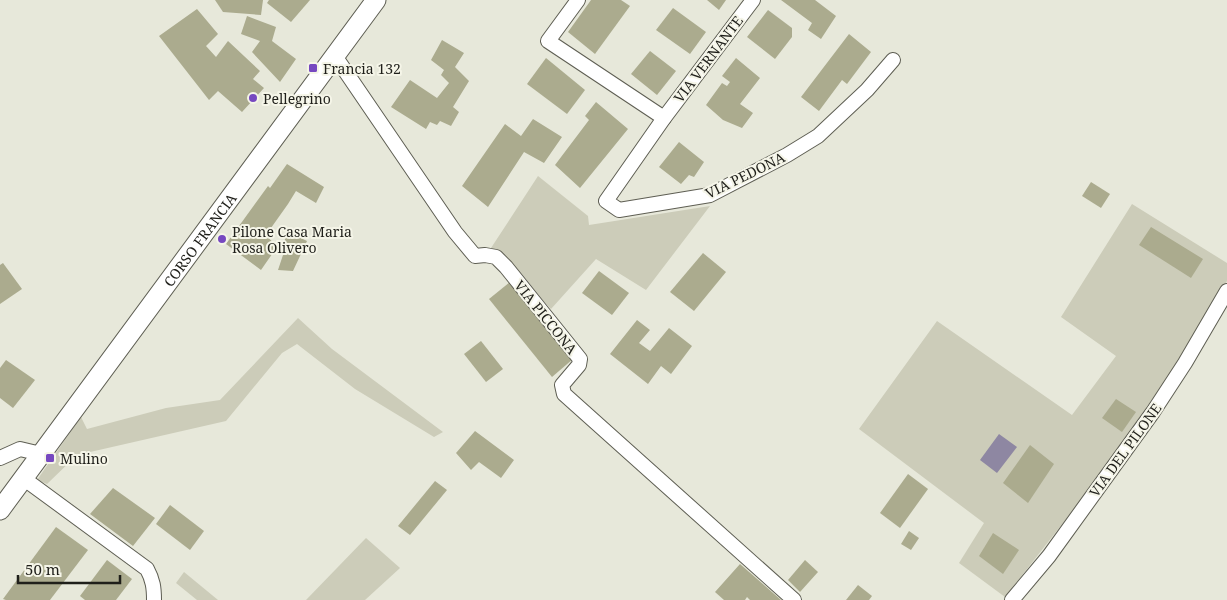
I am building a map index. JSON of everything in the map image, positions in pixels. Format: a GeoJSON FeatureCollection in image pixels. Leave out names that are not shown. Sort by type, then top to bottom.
{"type":"FeatureCollection","features":[{"type":"Feature","properties":{"kind":"main road","name":"CORSO FRANCIA"},"geometry":{"type":"LineString","coordinates":[[0,510],[376,0]]}},
{"type":"Feature","properties":{"kind":"street"},"geometry":{"type":"LineString","coordinates":[[578,0],[548,41],[664,118]]}},
{"type":"Feature","properties":{"kind":"street","name":"VIA VERNANTE"},"geometry":{"type":"LineString","coordinates":[[664,118],[753,0]]}},
{"type":"Feature","properties":{"kind":"street","name":"VIA PICCONA"},"geometry":{"type":"LineString","coordinates":[[335,56],[455,232],[475,256],[496,257],[506,267],[580,358],[579,365],[562,385],[564,394],[794,600]]}},
{"type":"Feature","properties":{"kind":"street","name":"VIA PEDONA"},"geometry":{"type":"LineString","coordinates":[[664,118],[606,201],[619,210],[710,195],[787,155],[818,136],[867,90],[893,60]]}},
{"type":"Feature","properties":{"kind":"street","name":"VIA DEL PILONE"},"geometry":{"type":"LineString","coordinates":[[1012,600],[1049,556],[1153,412],[1185,363],[1227,291]]}},
{"type":"Feature","properties":{"kind":"street"},"geometry":{"type":"LineString","coordinates":[[0,458],[20,449],[41,454]]}},
{"type":"Feature","properties":{"kind":"street"},"geometry":{"type":"LineString","coordinates":[[23,478],[147,569],[152,577],[154,600]]}},
{"type":"Feature","properties":{"kind":"green space"},"geometry":{"type":"Polygon","coordinates":[[[538,176],[588,216],[589,225],[710,206],[646,290],[596,259],[551,309],[491,248],[538,176]]]}},
{"type":"Feature","properties":{"kind":"green space"},"geometry":{"type":"Polygon","coordinates":[[[1132,204],[1227,263],[1227,281],[1128,440],[1005,597],[959,563],[984,523],[859,429],[937,321],[1072,415],[1116,356],[1061,317],[1132,204]]]}},
{"type":"Feature","properties":{"kind":"green space"},"geometry":{"type":"Polygon","coordinates":[[[298,318],[332,349],[443,432],[434,437],[355,389],[297,344],[282,353],[226,421],[77,455],[47,484],[37,480],[81,417],[87,429],[166,408],[220,400],[298,318]]]}},
{"type":"Feature","properties":{"kind":"green space"},"geometry":{"type":"Polygon","coordinates":[[[366,538],[400,568],[365,600],[306,600],[366,538]]]}},
{"type":"Feature","properties":{"kind":"green space"},"geometry":{"type":"Polygon","coordinates":[[[184,572],[218,600],[197,600],[176,583],[184,572]]]}},
{"type":"Feature","properties":{"kind":"shaded area"},"geometry":{"type":"Polygon","coordinates":[[[999,434],[1017,447],[997,473],[980,460],[999,434]]]}},
{"type":"Feature","properties":{"kind":"building"},"geometry":{"type":"Polygon","coordinates":[[[215,0],[263,0],[261,15],[223,12],[215,0]]]}},
{"type":"Feature","properties":{"kind":"building"},"geometry":{"type":"Polygon","coordinates":[[[269,0],[310,0],[291,22],[267,3],[269,0]]]}},
{"type":"Feature","properties":{"kind":"building"},"geometry":{"type":"Polygon","coordinates":[[[591,0],[621,0],[630,6],[595,54],[568,32],[591,0]]]}},
{"type":"Feature","properties":{"kind":"building"},"geometry":{"type":"Polygon","coordinates":[[[707,0],[726,0],[719,10],[707,0]]]}},
{"type":"Feature","properties":{"kind":"building"},"geometry":{"type":"Polygon","coordinates":[[[781,0],[815,0],[836,16],[821,39],[808,30],[812,23],[781,0]]]}},
{"type":"Feature","properties":{"kind":"building"},"geometry":{"type":"Polygon","coordinates":[[[673,8],[706,32],[690,54],[656,30],[673,8]]]}},
{"type":"Feature","properties":{"kind":"building"},"geometry":{"type":"Polygon","coordinates":[[[197,9],[218,34],[206,46],[216,57],[228,41],[260,71],[253,79],[264,88],[242,112],[218,91],[209,100],[159,36],[197,9]]]}},
{"type":"Feature","properties":{"kind":"building"},"geometry":{"type":"Polygon","coordinates":[[[768,10],[792,28],[792,37],[775,59],[747,37],[768,10]]]}},
{"type":"Feature","properties":{"kind":"building"},"geometry":{"type":"Polygon","coordinates":[[[247,16],[276,27],[272,41],[296,59],[280,82],[252,52],[260,41],[241,34],[247,16]]]}},
{"type":"Feature","properties":{"kind":"building"},"geometry":{"type":"Polygon","coordinates":[[[849,34],[871,52],[847,84],[842,80],[819,111],[801,97],[849,34]]]}},
{"type":"Feature","properties":{"kind":"building"},"geometry":{"type":"Polygon","coordinates":[[[442,40],[464,53],[455,67],[469,81],[453,107],[459,112],[451,126],[440,121],[437,125],[430,122],[426,129],[391,107],[410,80],[437,98],[449,83],[441,75],[444,70],[431,60],[442,40]]]}},
{"type":"Feature","properties":{"kind":"building"},"geometry":{"type":"Polygon","coordinates":[[[650,51],[676,71],[657,95],[631,74],[650,51]]]}},
{"type":"Feature","properties":{"kind":"building"},"geometry":{"type":"Polygon","coordinates":[[[546,58],[585,90],[567,114],[527,84],[546,58]]]}},
{"type":"Feature","properties":{"kind":"building"},"geometry":{"type":"Polygon","coordinates":[[[736,58],[760,78],[740,104],[753,113],[742,128],[723,120],[706,105],[722,83],[727,86],[730,82],[722,76],[736,58]]]}},
{"type":"Feature","properties":{"kind":"building"},"geometry":{"type":"Polygon","coordinates":[[[596,102],[628,129],[580,188],[555,165],[589,120],[585,116],[596,102]]]}},
{"type":"Feature","properties":{"kind":"building"},"geometry":{"type":"Polygon","coordinates":[[[533,119],[562,137],[544,163],[524,152],[488,207],[462,186],[505,124],[521,136],[533,119]]]}},
{"type":"Feature","properties":{"kind":"building"},"geometry":{"type":"Polygon","coordinates":[[[679,142],[704,162],[694,177],[689,175],[681,184],[659,167],[679,142]]]}},
{"type":"Feature","properties":{"kind":"building"},"geometry":{"type":"Polygon","coordinates":[[[287,164],[324,187],[316,203],[296,191],[266,235],[277,247],[261,270],[226,244],[268,186],[270,188],[287,164]]]}},
{"type":"Feature","properties":{"kind":"building"},"geometry":{"type":"Polygon","coordinates":[[[1091,182],[1110,194],[1101,208],[1082,196],[1091,182]]]}},
{"type":"Feature","properties":{"kind":"building"},"geometry":{"type":"Polygon","coordinates":[[[1151,227],[1203,259],[1191,278],[1139,245],[1151,227]]]}},
{"type":"Feature","properties":{"kind":"building"},"geometry":{"type":"Polygon","coordinates":[[[288,232],[307,241],[293,271],[278,270],[283,255],[279,254],[288,232]]]}},
{"type":"Feature","properties":{"kind":"building"},"geometry":{"type":"Polygon","coordinates":[[[703,253],[726,272],[694,311],[670,292],[703,253]]]}},
{"type":"Feature","properties":{"kind":"building"},"geometry":{"type":"Polygon","coordinates":[[[3,263],[22,289],[0,304],[0,265],[3,263]]]}},
{"type":"Feature","properties":{"kind":"building"},"geometry":{"type":"Polygon","coordinates":[[[599,271],[629,293],[612,315],[582,293],[599,271]]]}},
{"type":"Feature","properties":{"kind":"building"},"geometry":{"type":"Polygon","coordinates":[[[510,282],[573,359],[552,377],[489,299],[510,282]]]}},
{"type":"Feature","properties":{"kind":"building"},"geometry":{"type":"Polygon","coordinates":[[[637,320],[650,330],[639,343],[650,351],[669,328],[692,346],[671,374],[661,366],[648,384],[610,354],[637,320]]]}},
{"type":"Feature","properties":{"kind":"building"},"geometry":{"type":"Polygon","coordinates":[[[481,341],[503,369],[486,382],[464,354],[481,341]]]}},
{"type":"Feature","properties":{"kind":"building"},"geometry":{"type":"Polygon","coordinates":[[[6,360],[35,380],[13,408],[0,398],[0,368],[6,360]]]}},
{"type":"Feature","properties":{"kind":"building"},"geometry":{"type":"Polygon","coordinates":[[[1116,399],[1136,412],[1122,432],[1102,418],[1116,399]]]}},
{"type":"Feature","properties":{"kind":"building"},"geometry":{"type":"Polygon","coordinates":[[[475,431],[514,460],[501,478],[479,462],[471,470],[456,453],[475,431]]]}},
{"type":"Feature","properties":{"kind":"building"},"geometry":{"type":"Polygon","coordinates":[[[1030,445],[1054,464],[1028,503],[1003,483],[1030,445]]]}},
{"type":"Feature","properties":{"kind":"building"},"geometry":{"type":"Polygon","coordinates":[[[908,474],[928,489],[900,528],[880,513],[908,474]]]}},
{"type":"Feature","properties":{"kind":"building"},"geometry":{"type":"Polygon","coordinates":[[[435,481],[447,490],[410,535],[398,526],[435,481]]]}},
{"type":"Feature","properties":{"kind":"building"},"geometry":{"type":"Polygon","coordinates":[[[113,488],[155,518],[133,546],[90,514],[113,488]]]}},
{"type":"Feature","properties":{"kind":"building"},"geometry":{"type":"Polygon","coordinates":[[[170,505],[204,531],[190,550],[156,524],[170,505]]]}},
{"type":"Feature","properties":{"kind":"building"},"geometry":{"type":"Polygon","coordinates":[[[56,527],[88,550],[50,600],[3,599],[56,527]]]}},
{"type":"Feature","properties":{"kind":"building"},"geometry":{"type":"Polygon","coordinates":[[[909,531],[919,538],[911,550],[901,544],[909,531]]]}},
{"type":"Feature","properties":{"kind":"building"},"geometry":{"type":"Polygon","coordinates":[[[993,533],[1019,550],[1003,574],[979,556],[993,533]]]}},
{"type":"Feature","properties":{"kind":"building"},"geometry":{"type":"Polygon","coordinates":[[[107,560],[132,579],[116,600],[85,600],[80,596],[107,560]]]}},
{"type":"Feature","properties":{"kind":"building"},"geometry":{"type":"Polygon","coordinates":[[[805,560],[818,572],[800,592],[788,580],[805,560]]]}},
{"type":"Feature","properties":{"kind":"building"},"geometry":{"type":"Polygon","coordinates":[[[740,564],[781,600],[750,600],[747,597],[745,600],[724,600],[715,592],[740,564]]]}},
{"type":"Feature","properties":{"kind":"building"},"geometry":{"type":"Polygon","coordinates":[[[858,585],[872,596],[869,600],[846,600],[858,585]]]}},
{"type":"Feature","properties":{"kind":"place","name":"Francia 132"},"geometry":{"type":"Point","coordinates":[313,68]}},
{"type":"Feature","properties":{"kind":"place","name":"Pellegrino"},"geometry":{"type":"Point","coordinates":[253,98]}},
{"type":"Feature","properties":{"kind":"place","name":"Pilone Casa Maria Rosa Olivero"},"geometry":{"type":"Point","coordinates":[222,239]}},
{"type":"Feature","properties":{"kind":"place","name":"Mulino"},"geometry":{"type":"Point","coordinates":[50,458]}}]}
